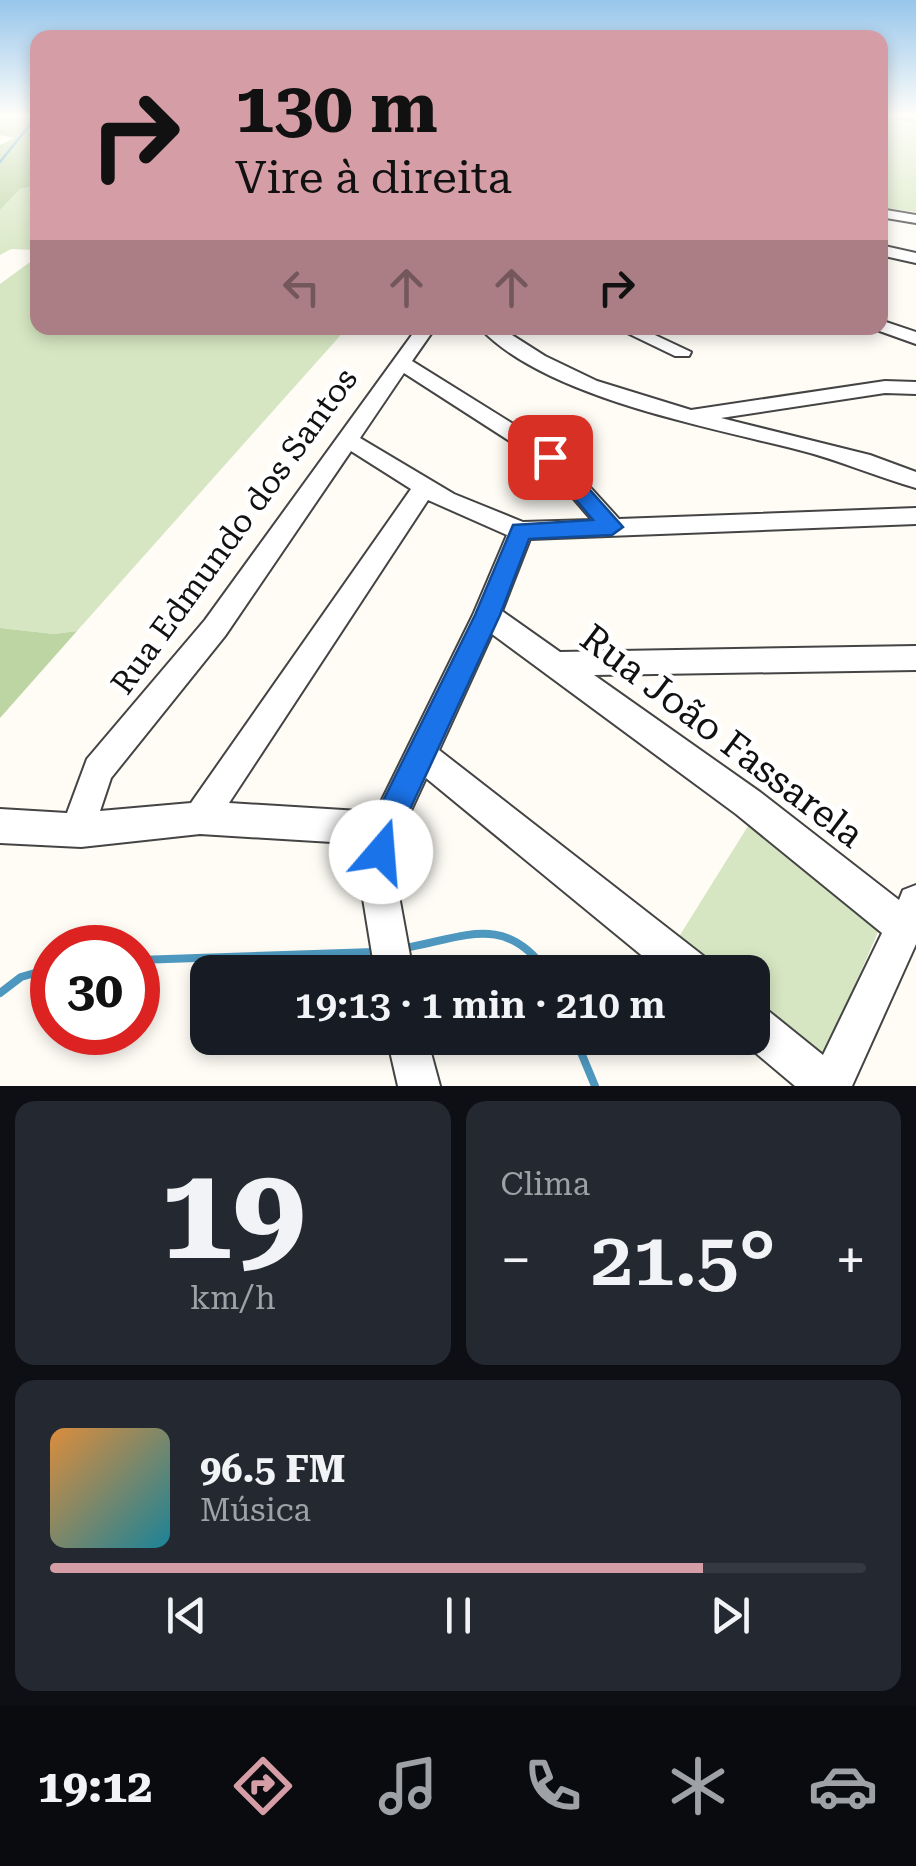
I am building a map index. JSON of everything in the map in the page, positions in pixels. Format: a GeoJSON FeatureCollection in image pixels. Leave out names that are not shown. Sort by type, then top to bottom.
{"type":"FeatureCollection","features":[{"type":"Feature","properties":{"kind":"street"},"geometry":{"type":"LineString","coordinates":[[888,214],[916,219]]}},
{"type":"Feature","properties":{"kind":"street"},"geometry":{"type":"LineString","coordinates":[[888,252],[916,258]]}},
{"type":"Feature","properties":{"kind":"street"},"geometry":{"type":"LineString","coordinates":[[888,329],[916,338]]}},
{"type":"Feature","properties":{"kind":"street","name":"Rua Edmundo dos Santos"},"geometry":{"type":"LineString","coordinates":[[81,830],[89,789],[98,770],[208,637],[421,335]]}},
{"type":"Feature","properties":{"kind":"street"},"geometry":{"type":"LineString","coordinates":[[499,335],[548,368],[592,388],[686,417],[862,460],[916,480]]}},
{"type":"Feature","properties":{"kind":"street"},"geometry":{"type":"LineString","coordinates":[[642,335],[682,352]]}},
{"type":"Feature","properties":{"kind":"street"},"geometry":{"type":"LineString","coordinates":[[400,362],[550,457],[612,527]]}},
{"type":"Feature","properties":{"kind":"street"},"geometry":{"type":"LineString","coordinates":[[686,417],[885,387],[916,388]]}},
{"type":"Feature","properties":{"kind":"street"},"geometry":{"type":"LineString","coordinates":[[345,438],[424,488],[521,531],[916,516]]}},
{"type":"Feature","properties":{"kind":"street"},"geometry":{"type":"LineString","coordinates":[[200,818],[424,488]]}},
{"type":"Feature","properties":{"kind":"street"},"geometry":{"type":"LineString","coordinates":[[392,955],[377,874],[384,830],[488,615],[521,531]]}},
{"type":"Feature","properties":{"kind":"street","name":"Rua João Fassarela"},"geometry":{"type":"LineString","coordinates":[[488,615],[910,915]]}},
{"type":"Feature","properties":{"kind":"street"},"geometry":{"type":"LineString","coordinates":[[560,664],[916,658]]}},
{"type":"Feature","properties":{"kind":"street"},"geometry":{"type":"LineString","coordinates":[[421,756],[671,955]]}},
{"type":"Feature","properties":{"kind":"street"},"geometry":{"type":"LineString","coordinates":[[0,826],[81,830],[200,818],[384,830]]}},
{"type":"Feature","properties":{"kind":"street"},"geometry":{"type":"LineString","coordinates":[[770,1039],[828,1086],[910,915]]}},
{"type":"Feature","properties":{"kind":"street"},"geometry":{"type":"LineString","coordinates":[[412,1055],[419,1086]]}},
{"type":"Feature","properties":{"kind":"green space"},"geometry":{"type":"Polygon","coordinates":[[[0,168],[30,168],[30,187],[20,189],[0,210],[0,168]]]}},
{"type":"Feature","properties":{"kind":"green space"},"geometry":{"type":"Polygon","coordinates":[[[888,168],[916,168],[916,212],[888,208],[888,168]]]}},
{"type":"Feature","properties":{"kind":"green space"},"geometry":{"type":"Polygon","coordinates":[[[30,187],[30,250],[11,249],[0,255],[0,210],[20,189],[30,187]]]}},
{"type":"Feature","properties":{"kind":"green space"},"geometry":{"type":"Polygon","coordinates":[[[30,262],[30,335],[341,335],[77,631],[54,634],[0,628],[0,284],[30,262]]]}},
{"type":"Feature","properties":{"kind":"green space"},"geometry":{"type":"Polygon","coordinates":[[[0,628],[54,634],[77,631],[0,718],[0,628]]]}},
{"type":"Feature","properties":{"kind":"green space"},"geometry":{"type":"Polygon","coordinates":[[[753,818],[881,925],[824,1057],[770,1015],[770,955],[691,955],[675,943],[753,818]]]}},
{"type":"Feature","properties":{"kind":"waterway"},"geometry":{"type":"LineString","coordinates":[[405,948],[483,934],[516,942],[533,955]]}},
{"type":"Feature","properties":{"kind":"waterway"},"geometry":{"type":"LineString","coordinates":[[160,959],[374,952]]}},
{"type":"Feature","properties":{"kind":"waterway"},"geometry":{"type":"LineString","coordinates":[[0,993],[30,974]]}},
{"type":"Feature","properties":{"kind":"waterway"},"geometry":{"type":"LineString","coordinates":[[582,1055],[595,1086]]}},
{"type":"Feature","properties":{"kind":"route"},"geometry":{"type":"LineString","coordinates":[[381,852],[384,830],[488,615],[521,531],[612,527],[550,457]]}}]}
